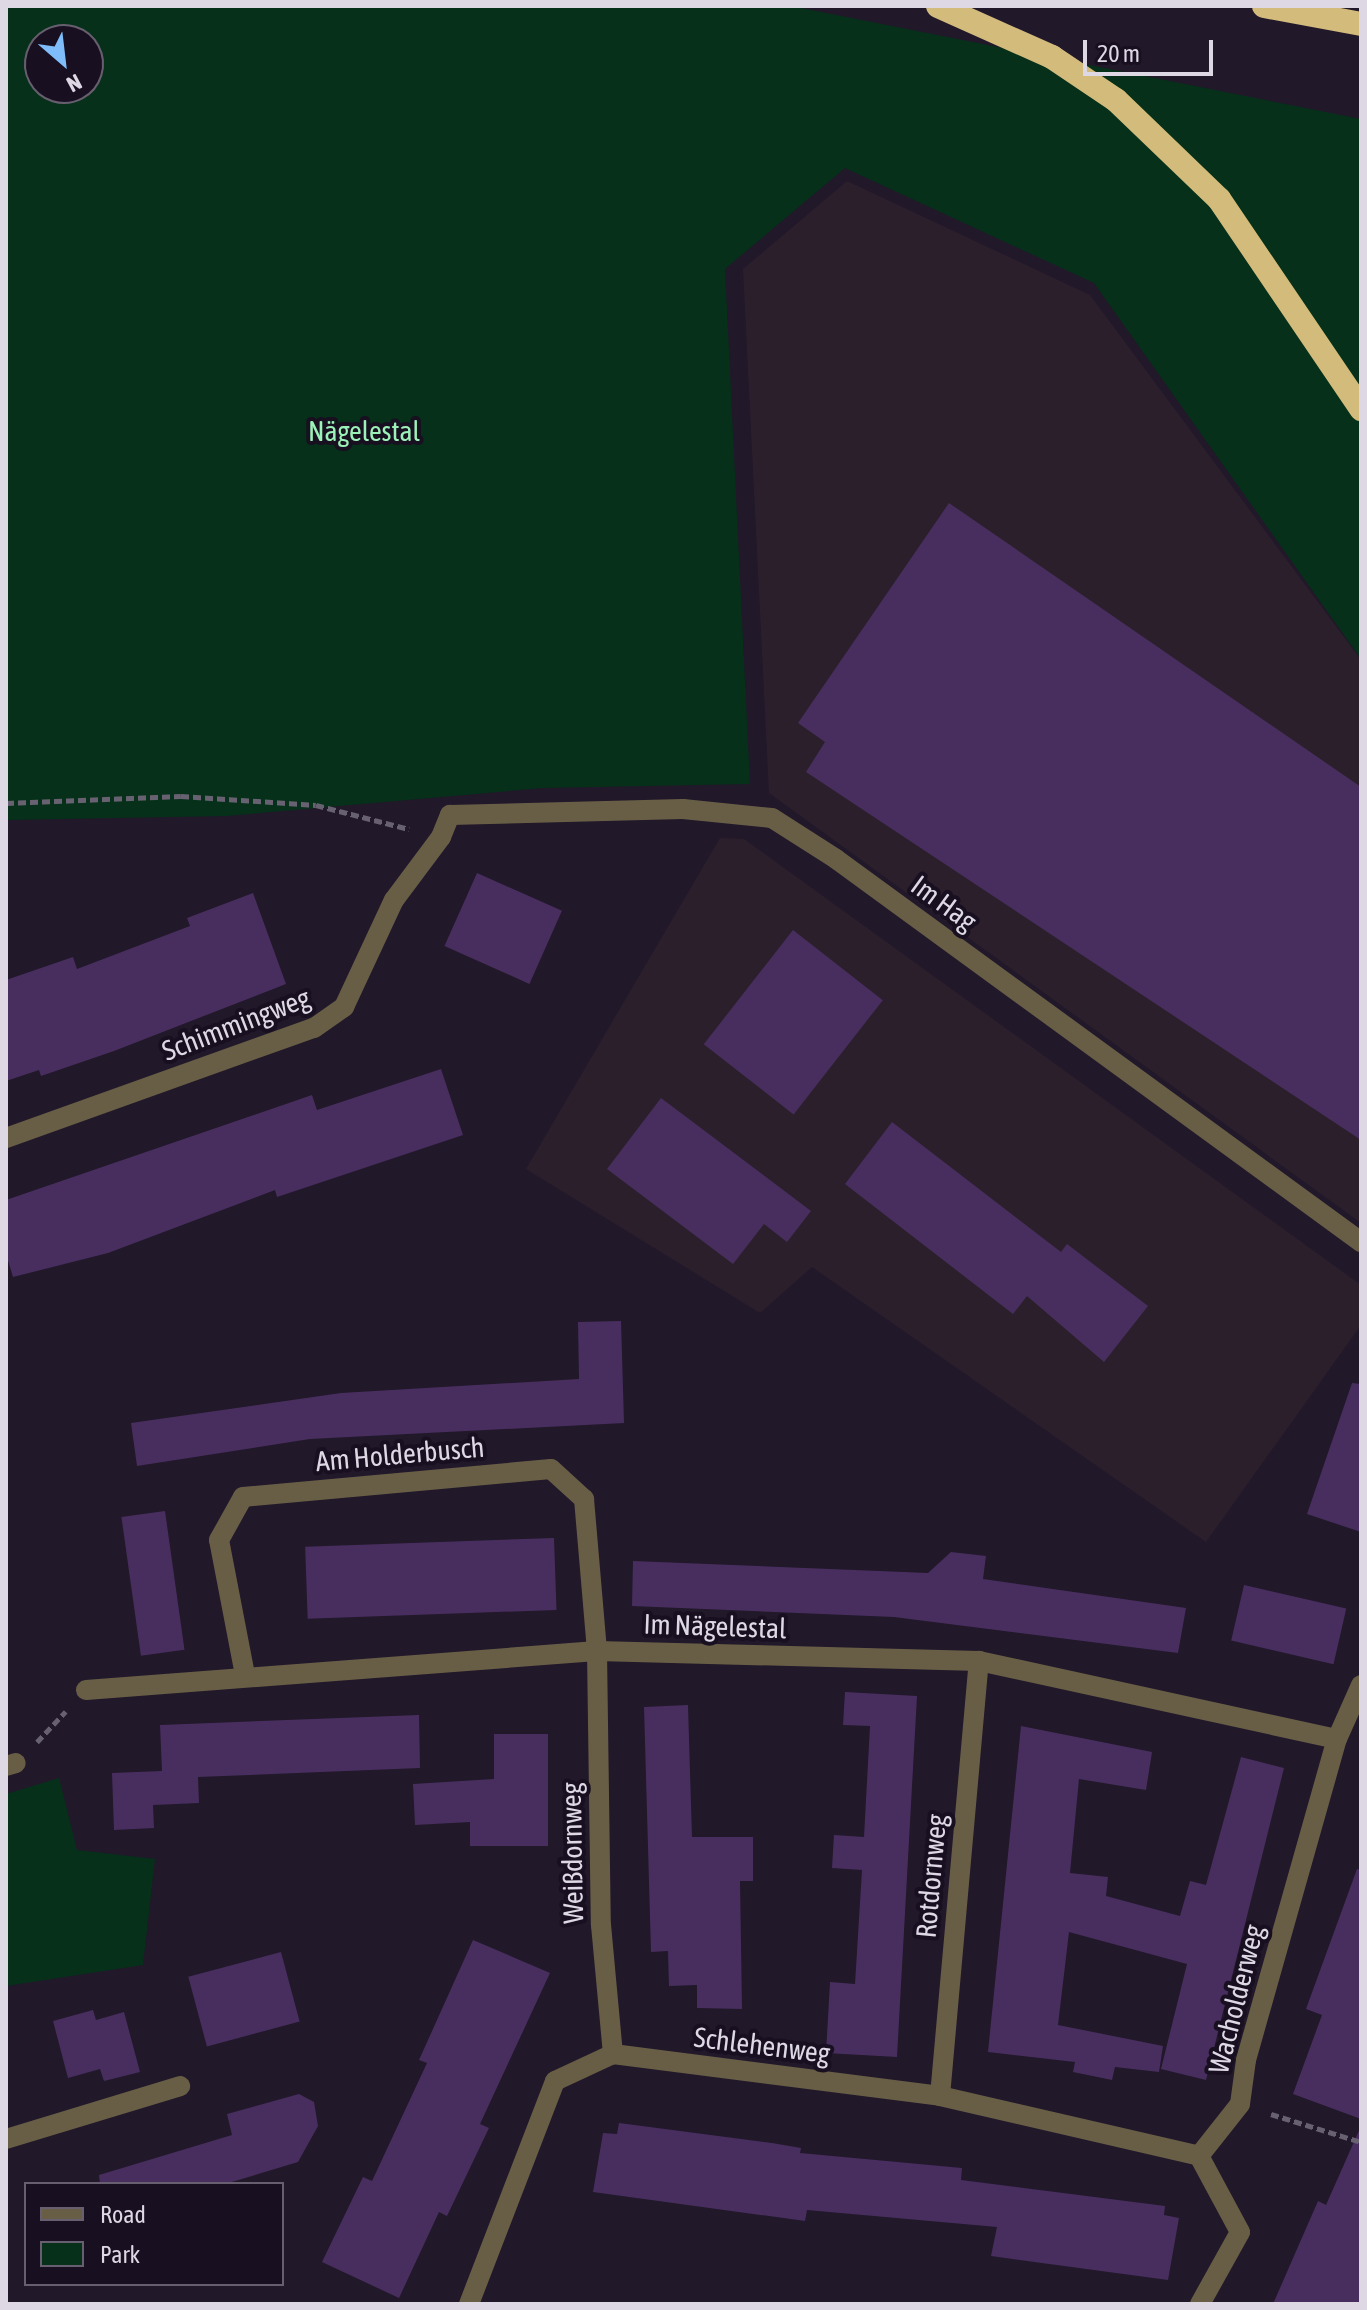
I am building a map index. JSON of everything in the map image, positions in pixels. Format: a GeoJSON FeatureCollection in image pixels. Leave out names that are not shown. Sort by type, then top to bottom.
{"type":"FeatureCollection","features":[{"type":"Feature","properties":{"kind":"highway"},"geometry":{"type":"LineString","coordinates":[[938,6],[1052,57],[1116,100],[1219,199],[1361,409]]}},
{"type":"Feature","properties":{"kind":"highway"},"geometry":{"type":"LineString","coordinates":[[1264,6],[1361,24]]}},
{"type":"Feature","properties":{"kind":"street","name":"Im Hag"},"geometry":{"type":"LineString","coordinates":[[441,837],[450,815],[683,809],[772,818],[836,859],[1361,1242]]}},
{"type":"Feature","properties":{"kind":"street","name":"Schimmingweg"},"geometry":{"type":"LineString","coordinates":[[6,1138],[314,1028],[344,1007],[394,900],[441,837]]}},
{"type":"Feature","properties":{"kind":"street","name":"Am Holderbusch"},"geometry":{"type":"LineString","coordinates":[[245,1675],[219,1540],[243,1497],[551,1469],[584,1499],[597,1651]]}},
{"type":"Feature","properties":{"kind":"street","name":"Im Nägelestal"},"geometry":{"type":"LineString","coordinates":[[86,1690],[245,1675],[597,1651],[979,1661],[1337,1739]]}},
{"type":"Feature","properties":{"kind":"street","name":"Weißdornweg"},"geometry":{"type":"LineString","coordinates":[[597,1651],[601,1925],[613,2054]]}},
{"type":"Feature","properties":{"kind":"street","name":"Rotdornweg"},"geometry":{"type":"LineString","coordinates":[[940,2096],[979,1661]]}},
{"type":"Feature","properties":{"kind":"street","name":"Wacholderweg"},"geometry":{"type":"LineString","coordinates":[[1199,2156],[1240,2104],[1246,2060],[1337,1739],[1361,1685]]}},
{"type":"Feature","properties":{"kind":"street","name":"Schlehenweg"},"geometry":{"type":"LineString","coordinates":[[613,2054],[940,2096],[1199,2156]]}},
{"type":"Feature","properties":{"kind":"street"},"geometry":{"type":"LineString","coordinates":[[469,2304],[555,2081],[613,2054]]}},
{"type":"Feature","properties":{"kind":"street"},"geometry":{"type":"LineString","coordinates":[[6,2139],[180,2086]]}},
{"type":"Feature","properties":{"kind":"street"},"geometry":{"type":"LineString","coordinates":[[1199,2156],[1240,2232],[1200,2304]]}},
{"type":"Feature","properties":{"kind":"path"},"geometry":{"type":"LineString","coordinates":[[6,803],[181,796],[316,805],[441,837]]}},
{"type":"Feature","properties":{"kind":"path"},"geometry":{"type":"LineString","coordinates":[[11,1765],[86,1690]]}},
{"type":"Feature","properties":{"kind":"path"},"geometry":{"type":"LineString","coordinates":[[1240,2104],[1361,2142]]}},
{"type":"Feature","properties":{"kind":"shaded area"},"geometry":{"type":"Polygon","coordinates":[[[847,181],[1090,295],[1361,660],[1361,1223],[769,793],[743,269],[847,181]]]}},
{"type":"Feature","properties":{"kind":"shaded area"},"geometry":{"type":"Polygon","coordinates":[[[720,838],[744,839],[1361,1285],[1361,1325],[1206,1542],[812,1267],[760,1313],[526,1169],[720,838]]]}},
{"type":"Feature","properties":{"kind":"green space","name":"Nägelestal"},"geometry":{"type":"Polygon","coordinates":[[[6,6],[791,6],[1361,119],[1361,659],[1094,283],[845,168],[725,269],[750,784],[543,788],[227,816],[6,820],[6,6]]]}},
{"type":"Feature","properties":{"kind":"green space"},"geometry":{"type":"Polygon","coordinates":[[[59,1778],[77,1850],[155,1859],[143,1965],[6,1986],[6,1794],[59,1778]]]}},
{"type":"Feature","properties":{"kind":"building"},"geometry":{"type":"Polygon","coordinates":[[[949,503],[1361,787],[1361,1140],[806,772],[825,742],[798,723],[949,503]]]}},
{"type":"Feature","properties":{"kind":"building"},"geometry":{"type":"Polygon","coordinates":[[[477,873],[562,911],[529,984],[444,946],[477,873]]]}},
{"type":"Feature","properties":{"kind":"building"},"geometry":{"type":"Polygon","coordinates":[[[253,893],[286,984],[114,1051],[41,1076],[39,1070],[6,1081],[6,980],[73,957],[77,969],[190,926],[187,918],[253,893]]]}},
{"type":"Feature","properties":{"kind":"building"},"geometry":{"type":"Polygon","coordinates":[[[793,930],[883,1000],[794,1114],[704,1044],[793,930]]]}},
{"type":"Feature","properties":{"kind":"building"},"geometry":{"type":"Polygon","coordinates":[[[441,1069],[463,1135],[277,1197],[275,1190],[108,1253],[13,1277],[6,1254],[6,1200],[312,1095],[317,1110],[441,1069]]]}},
{"type":"Feature","properties":{"kind":"building"},"geometry":{"type":"Polygon","coordinates":[[[661,1098],[811,1211],[787,1242],[764,1224],[733,1264],[607,1169],[661,1098]]]}},
{"type":"Feature","properties":{"kind":"building"},"geometry":{"type":"Polygon","coordinates":[[[892,1122],[1061,1252],[1067,1244],[1148,1306],[1104,1362],[1027,1296],[1013,1314],[845,1184],[892,1122]]]}},
{"type":"Feature","properties":{"kind":"building"},"geometry":{"type":"Polygon","coordinates":[[[621,1321],[624,1423],[310,1439],[137,1466],[131,1423],[341,1393],[579,1379],[578,1322],[621,1321]]]}},
{"type":"Feature","properties":{"kind":"building"},"geometry":{"type":"Polygon","coordinates":[[[1352,1383],[1361,1384],[1361,1532],[1307,1514],[1352,1383]]]}},
{"type":"Feature","properties":{"kind":"building"},"geometry":{"type":"Polygon","coordinates":[[[165,1511],[184,1650],[141,1656],[121,1517],[165,1511]]]}},
{"type":"Feature","properties":{"kind":"building"},"geometry":{"type":"Polygon","coordinates":[[[554,1538],[557,1610],[308,1619],[305,1547],[554,1538]]]}},
{"type":"Feature","properties":{"kind":"building"},"geometry":{"type":"Polygon","coordinates":[[[951,1552],[986,1556],[983,1579],[1186,1608],[1178,1653],[894,1617],[632,1606],[633,1561],[928,1573],[951,1552]]]}},
{"type":"Feature","properties":{"kind":"building"},"geometry":{"type":"Polygon","coordinates":[[[1244,1585],[1346,1609],[1333,1664],[1231,1641],[1244,1585]]]}},
{"type":"Feature","properties":{"kind":"building"},"geometry":{"type":"Polygon","coordinates":[[[845,1692],[917,1696],[897,2057],[826,2053],[830,1982],[855,1984],[862,1870],[832,1868],[834,1835],[864,1837],[870,1726],[843,1725],[845,1692]]]}},
{"type":"Feature","properties":{"kind":"building"},"geometry":{"type":"Polygon","coordinates":[[[688,1705],[692,1837],[753,1837],[753,1881],[740,1881],[742,2009],[697,2008],[697,1985],[669,1986],[668,1951],[651,1952],[644,1707],[688,1705]]]}},
{"type":"Feature","properties":{"kind":"building"},"geometry":{"type":"Polygon","coordinates":[[[419,1715],[420,1768],[198,1777],[199,1803],[153,1805],[154,1828],[114,1830],[112,1773],[162,1771],[160,1725],[419,1715]]]}},
{"type":"Feature","properties":{"kind":"building"},"geometry":{"type":"Polygon","coordinates":[[[1021,1726],[1152,1752],[1146,1790],[1079,1779],[1070,1873],[1108,1877],[1106,1896],[1180,1916],[1190,1881],[1206,1885],[1241,1757],[1284,1768],[1206,2080],[1161,2069],[1187,1964],[1069,1932],[1058,2025],[1163,2046],[1159,2072],[1115,2067],[1112,2080],[1073,2072],[1075,2062],[988,2052],[1021,1726]]]}},
{"type":"Feature","properties":{"kind":"building"},"geometry":{"type":"Polygon","coordinates":[[[494,1734],[548,1734],[548,1846],[470,1846],[470,1822],[415,1825],[413,1784],[494,1779],[494,1734]]]}},
{"type":"Feature","properties":{"kind":"building"},"geometry":{"type":"Polygon","coordinates":[[[1357,1869],[1361,1870],[1361,2119],[1293,2094],[1322,2015],[1306,2009],[1357,1869]]]}},
{"type":"Feature","properties":{"kind":"building"},"geometry":{"type":"Polygon","coordinates":[[[473,1940],[550,1973],[480,2124],[489,2128],[447,2216],[439,2212],[399,2298],[322,2262],[363,2177],[372,2181],[427,2063],[419,2060],[473,1940]]]}},
{"type":"Feature","properties":{"kind":"building"},"geometry":{"type":"Polygon","coordinates":[[[281,1952],[300,2022],[207,2046],[188,1977],[281,1952]]]}},
{"type":"Feature","properties":{"kind":"building"},"geometry":{"type":"Polygon","coordinates":[[[93,2010],[96,2020],[124,2012],[140,2072],[104,2081],[100,2069],[68,2078],[53,2021],[93,2010]]]}},
{"type":"Feature","properties":{"kind":"building"},"geometry":{"type":"Polygon","coordinates":[[[299,2094],[314,2102],[318,2126],[298,2162],[232,2182],[100,2182],[99,2175],[232,2135],[227,2114],[299,2094]]]}},
{"type":"Feature","properties":{"kind":"building"},"geometry":{"type":"Polygon","coordinates":[[[619,2123],[772,2143],[801,2148],[800,2153],[962,2168],[961,2180],[1165,2206],[1164,2215],[1179,2218],[1168,2280],[991,2256],[997,2227],[807,2210],[805,2221],[593,2192],[603,2133],[617,2134],[619,2123]]]}},
{"type":"Feature","properties":{"kind":"building"},"geometry":{"type":"Polygon","coordinates":[[[1361,2126],[1361,2304],[1273,2304],[1318,2201],[1326,2205],[1361,2126]]]}}]}
